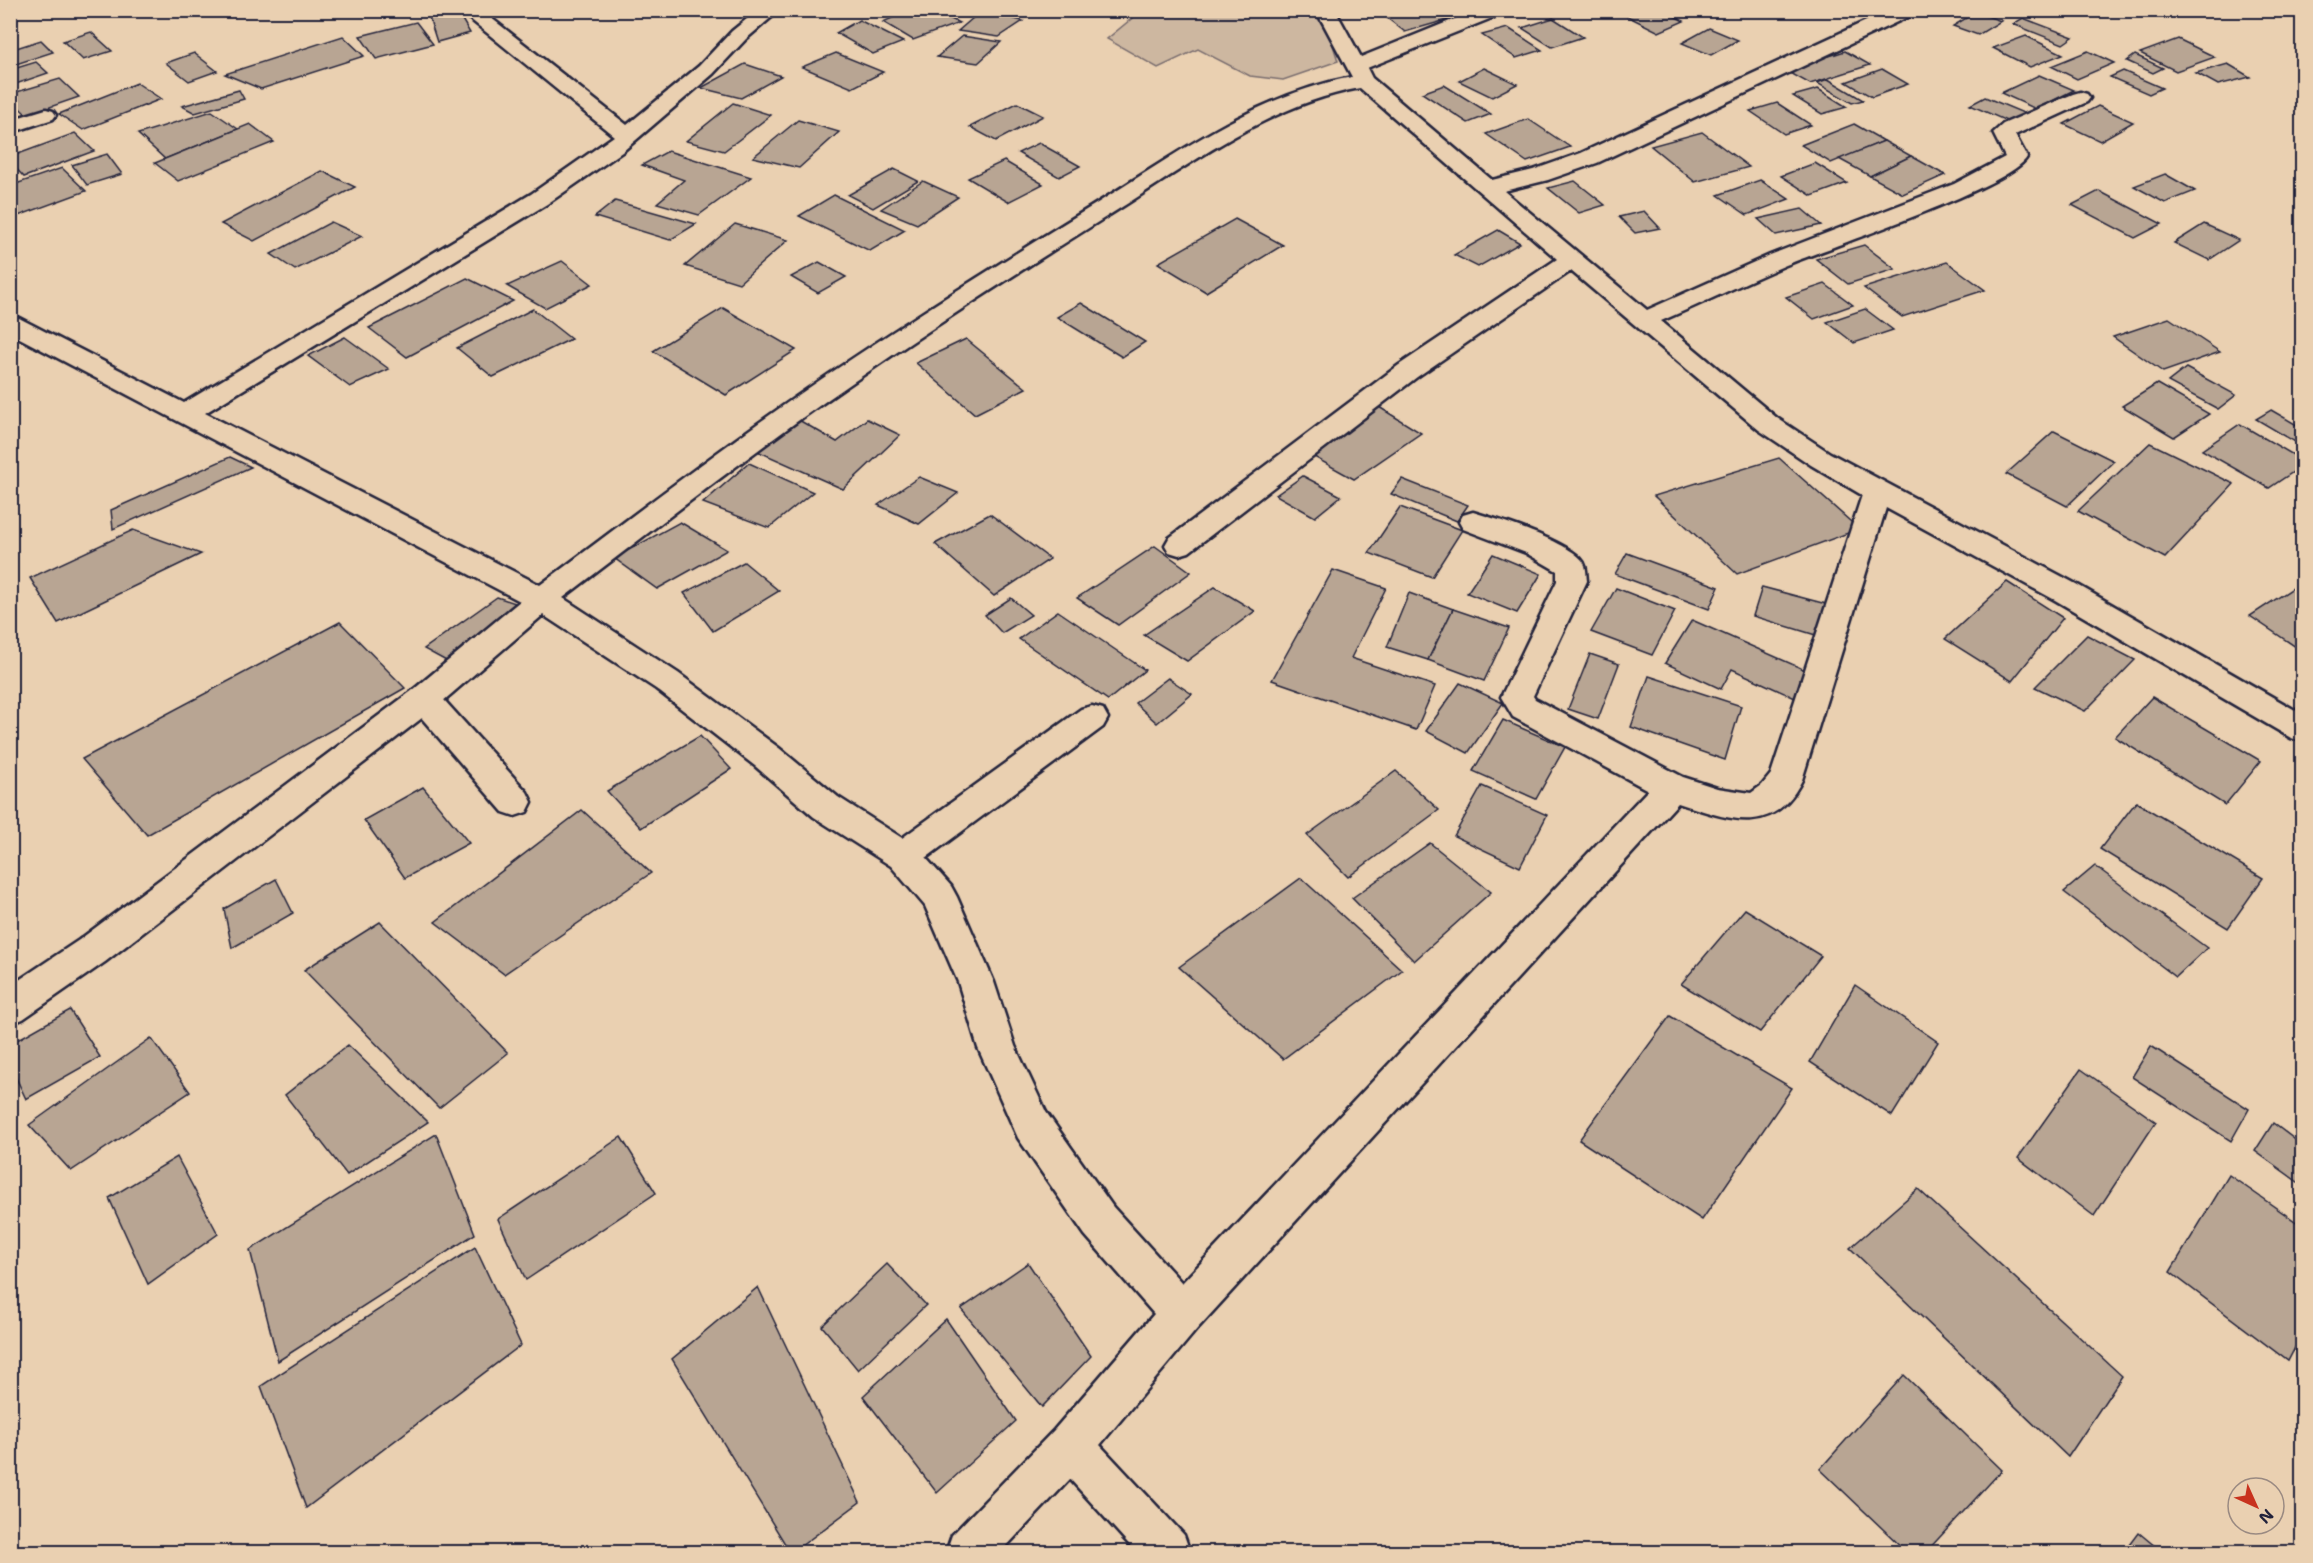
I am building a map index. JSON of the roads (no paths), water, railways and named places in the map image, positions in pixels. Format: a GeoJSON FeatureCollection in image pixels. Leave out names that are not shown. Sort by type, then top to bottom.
{"type":"FeatureCollection","features":[{"type":"Feature","properties":{"kind":"street"},"geometry":{"type":"LineString","coordinates":[[468,10],[627,136]]}},
{"type":"Feature","properties":{"kind":"street"},"geometry":{"type":"LineString","coordinates":[[185,414],[539,199],[627,136],[706,70],[739,35],[771,10]]}},
{"type":"Feature","properties":{"kind":"street"},"geometry":{"type":"LineString","coordinates":[[1325,10],[1360,73],[1487,188],[1768,424],[1801,449],[2067,593],[2302,729]]}},
{"type":"Feature","properties":{"kind":"street"},"geometry":{"type":"LineString","coordinates":[[10,1007],[92,951],[424,699],[542,598],[756,438],[943,309],[1211,142],[1274,108],[1360,73],[1495,10]]}},
{"type":"Feature","properties":{"kind":"street"},"geometry":{"type":"LineString","coordinates":[[1487,188],[1540,175],[1589,158],[1906,10]]}},
{"type":"Feature","properties":{"kind":"street"},"geometry":{"type":"LineString","coordinates":[[1644,320],[1778,260],[1962,189],[2014,161],[2016,157],[2014,152],[2004,137],[2004,133],[2010,128],[2080,98]]}},
{"type":"Feature","properties":{"kind":"street"},"geometry":{"type":"LineString","coordinates":[[10,127],[46,115]]}},
{"type":"Feature","properties":{"kind":"street"},"geometry":{"type":"LineString","coordinates":[[1179,545],[1408,371],[1573,259]]}},
{"type":"Feature","properties":{"kind":"street"},"geometry":{"type":"LineString","coordinates":[[10,323],[542,598],[667,681],[767,757],[826,807],[903,856],[939,897],[976,982],[997,1048],[1032,1125],[1099,1221],[1182,1314]]}},
{"type":"Feature","properties":{"kind":"street"},"geometry":{"type":"LineString","coordinates":[[1473,522],[1528,541],[1571,566],[1572,581],[1517,697],[1524,708],[1672,786],[1717,802],[1755,807],[1774,795],[1786,780],[1878,491]]}},
{"type":"Feature","properties":{"kind":"street"},"geometry":{"type":"LineString","coordinates":[[424,699],[515,802]]}},
{"type":"Feature","properties":{"kind":"street"},"geometry":{"type":"LineString","coordinates":[[903,856],[1092,718]]}},
{"type":"Feature","properties":{"kind":"street"},"geometry":{"type":"LineString","coordinates":[[969,1552],[1070,1446],[1182,1314],[1672,786]]}},
{"type":"Feature","properties":{"kind":"street"},"geometry":{"type":"LineString","coordinates":[[1070,1446],[1167,1552]]}}]}
